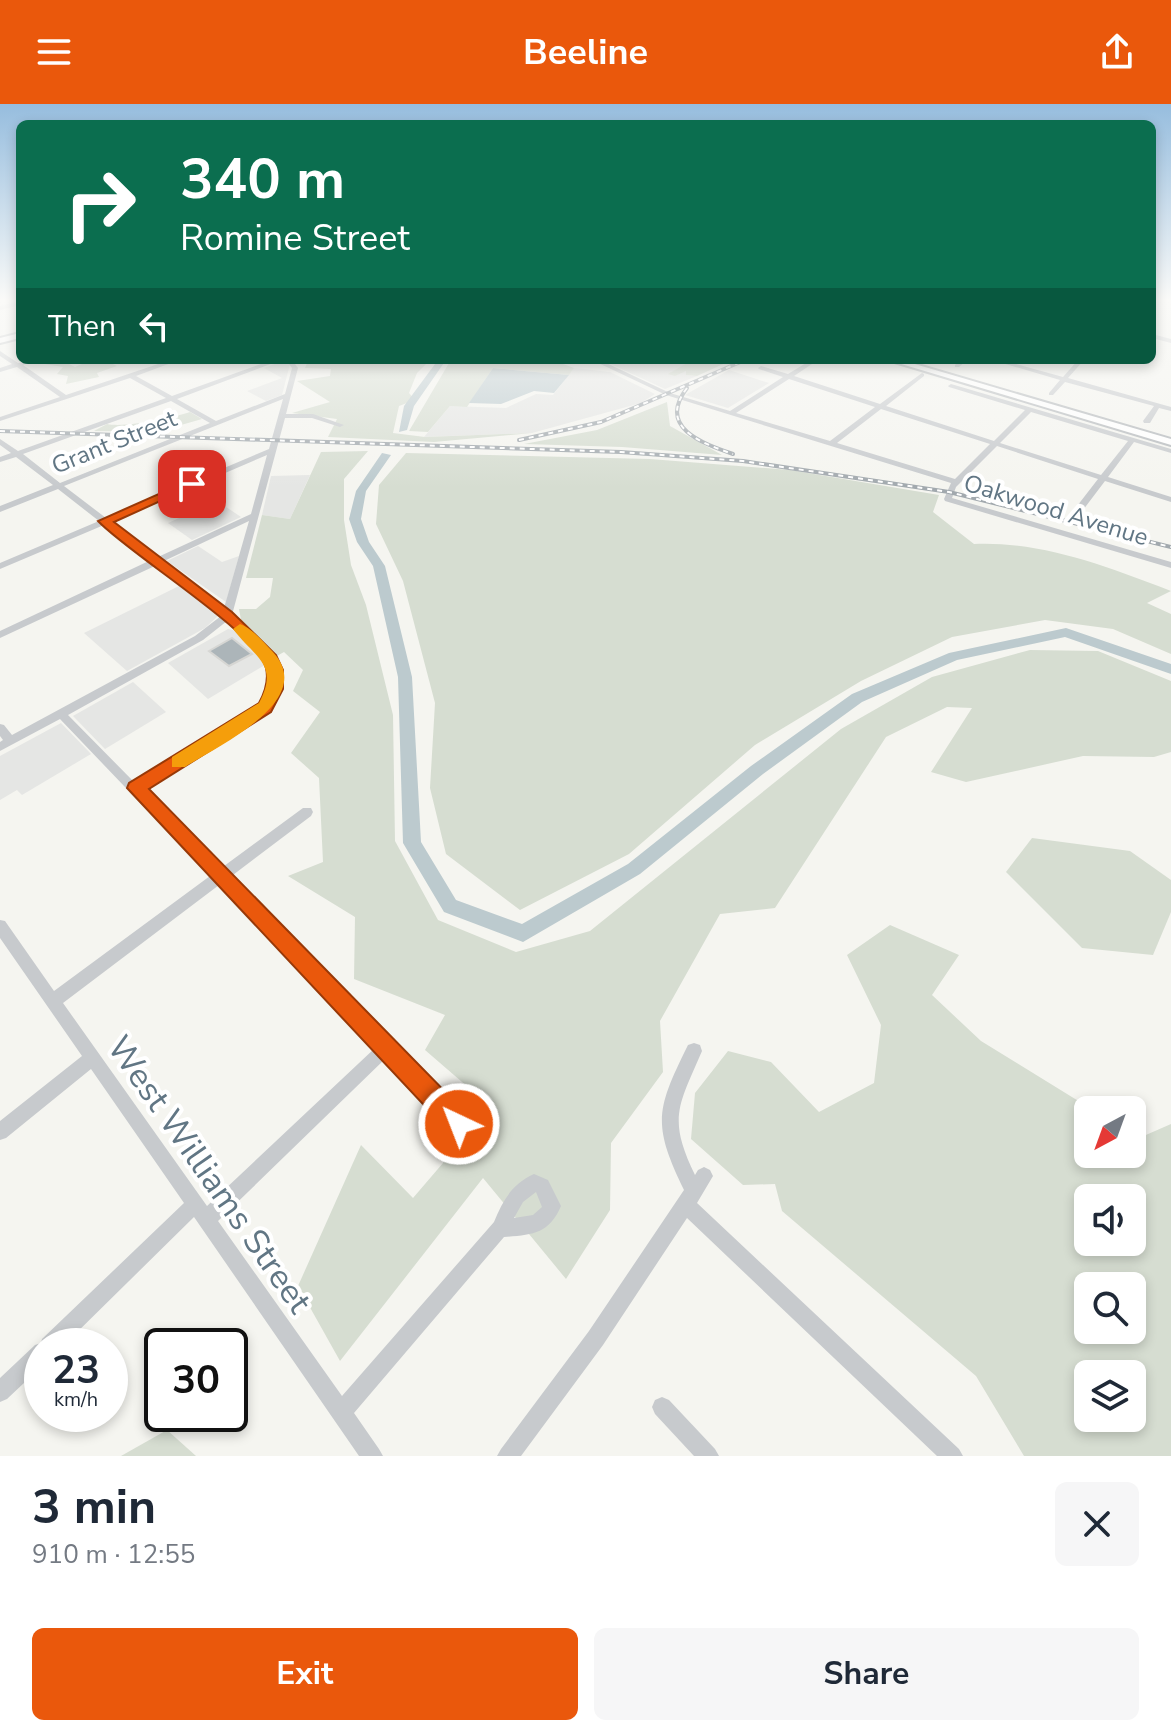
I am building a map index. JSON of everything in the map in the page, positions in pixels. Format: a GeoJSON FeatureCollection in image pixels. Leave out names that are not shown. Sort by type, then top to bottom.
{"type":"FeatureCollection","features":[{"type":"Feature","properties":{"kind":"main road"},"geometry":{"type":"LineString","coordinates":[[904,364],[922,375],[972,382]]}},
{"type":"Feature","properties":{"kind":"main road"},"geometry":{"type":"LineString","coordinates":[[909,364],[1171,439]]}},
{"type":"Feature","properties":{"kind":"main road"},"geometry":{"type":"LineString","coordinates":[[919,364],[1145,424],[1171,439]]}},
{"type":"Feature","properties":{"kind":"main road"},"geometry":{"type":"LineString","coordinates":[[962,364],[987,381]]}},
{"type":"Feature","properties":{"kind":"street"},"geometry":{"type":"LineString","coordinates":[[0,370],[21,364]]}},
{"type":"Feature","properties":{"kind":"street"},"geometry":{"type":"LineString","coordinates":[[0,419],[164,364]]}},
{"type":"Feature","properties":{"kind":"street"},"geometry":{"type":"LineString","coordinates":[[0,460],[267,364]]}},
{"type":"Feature","properties":{"kind":"street"},"geometry":{"type":"LineString","coordinates":[[0,728],[6,744],[199,638],[227,616],[282,416],[291,364]]}},
{"type":"Feature","properties":{"kind":"street","name":"Oakwood Avenue"},"geometry":{"type":"LineString","coordinates":[[603,364],[652,388],[957,482],[948,499],[955,504],[1171,565]]}},
{"type":"Feature","properties":{"kind":"street"},"geometry":{"type":"LineString","coordinates":[[731,413],[808,364]]}},
{"type":"Feature","properties":{"kind":"street"},"geometry":{"type":"LineString","coordinates":[[1010,364],[1171,409]]}},
{"type":"Feature","properties":{"kind":"street"},"geometry":{"type":"LineString","coordinates":[[1051,394],[1077,364]]}},
{"type":"Feature","properties":{"kind":"street"},"geometry":{"type":"LineString","coordinates":[[18,365],[65,397]]}},
{"type":"Feature","properties":{"kind":"street"},"geometry":{"type":"LineString","coordinates":[[761,368],[1171,500]]}},
{"type":"Feature","properties":{"kind":"street"},"geometry":{"type":"LineString","coordinates":[[130,375],[215,423]]}},
{"type":"Feature","properties":{"kind":"street"},"geometry":{"type":"LineString","coordinates":[[831,444],[922,375]]}},
{"type":"Feature","properties":{"kind":"street"},"geometry":{"type":"LineString","coordinates":[[951,386],[1171,451]]}},
{"type":"Feature","properties":{"kind":"street","name":"Grant Street"},"geometry":{"type":"LineString","coordinates":[[0,509],[287,395]]}},
{"type":"Feature","properties":{"kind":"street"},"geometry":{"type":"LineString","coordinates":[[1145,424],[1158,405]]}},
{"type":"Feature","properties":{"kind":"street"},"geometry":{"type":"LineString","coordinates":[[957,482],[1030,409]]}},
{"type":"Feature","properties":{"kind":"street"},"geometry":{"type":"LineString","coordinates":[[282,416],[313,416],[340,425]]}},
{"type":"Feature","properties":{"kind":"street"},"geometry":{"type":"LineString","coordinates":[[1077,512],[1132,440]]}},
{"type":"Feature","properties":{"kind":"street"},"geometry":{"type":"LineString","coordinates":[[0,441],[227,616],[270,659],[275,670],[275,689],[265,708],[136,788]]}},
{"type":"Feature","properties":{"kind":"street"},"geometry":{"type":"LineString","coordinates":[[0,566],[273,450]]}},
{"type":"Feature","properties":{"kind":"street"},"geometry":{"type":"LineString","coordinates":[[0,635],[255,515]]}},
{"type":"Feature","properties":{"kind":"street"},"geometry":{"type":"LineString","coordinates":[[61,714],[459,1124]]}},
{"type":"Feature","properties":{"kind":"street"},"geometry":{"type":"LineString","coordinates":[[53,1001],[307,812]]}},
{"type":"Feature","properties":{"kind":"street","name":"West Williams Street"},"geometry":{"type":"LineString","coordinates":[[3,936],[53,1001],[372,1456]]}},
{"type":"Feature","properties":{"kind":"street"},"geometry":{"type":"LineString","coordinates":[[69,1328],[387,1047]]}},
{"type":"Feature","properties":{"kind":"street"},"geometry":{"type":"LineString","coordinates":[[694,1051],[666,1114],[673,1149],[695,1191],[952,1456]]}},
{"type":"Feature","properties":{"kind":"street"},"geometry":{"type":"LineString","coordinates":[[0,1132],[92,1058]]}},
{"type":"Feature","properties":{"kind":"street"},"geometry":{"type":"LineString","coordinates":[[508,1456],[596,1338],[695,1191]]}},
{"type":"Feature","properties":{"kind":"street"},"geometry":{"type":"LineString","coordinates":[[341,1412],[500,1228]]}},
{"type":"Feature","properties":{"kind":"street"},"geometry":{"type":"LineString","coordinates":[[0,1392],[24,1369]]}},
{"type":"Feature","properties":{"kind":"street"},"geometry":{"type":"LineString","coordinates":[[662,1407],[708,1456]]}},
{"type":"Feature","properties":{"kind":"shaded area"},"geometry":{"type":"Polygon","coordinates":[[[45,364],[117,366],[97,373],[99,377],[66,384],[68,376],[57,374],[63,367],[45,364]]]}},
{"type":"Feature","properties":{"kind":"shaded area"},"geometry":{"type":"Polygon","coordinates":[[[290,364],[282,395],[266,401],[247,391],[282,378],[264,368],[290,364]]]}},
{"type":"Feature","properties":{"kind":"shaded area"},"geometry":{"type":"Polygon","coordinates":[[[307,364],[426,364],[417,373],[409,393],[415,400],[399,406],[393,433],[425,437],[532,433],[434,442],[328,437],[337,419],[292,413],[330,402],[297,381],[330,376],[331,369],[305,368],[307,364]]]}},
{"type":"Feature","properties":{"kind":"shaded area"},"geometry":{"type":"Polygon","coordinates":[[[448,364],[563,364],[574,368],[569,375],[493,368],[467,407],[450,406],[428,432],[409,431],[448,364]]]}},
{"type":"Feature","properties":{"kind":"shaded area"},"geometry":{"type":"Polygon","coordinates":[[[611,364],[685,364],[669,374],[687,371],[687,375],[697,376],[665,389],[611,364]]]}},
{"type":"Feature","properties":{"kind":"shaded area"},"geometry":{"type":"Polygon","coordinates":[[[685,364],[723,364],[697,376],[686,375],[686,371],[675,376],[668,374],[685,364]]]}},
{"type":"Feature","properties":{"kind":"shaded area"},"geometry":{"type":"Polygon","coordinates":[[[493,368],[569,375],[554,393],[534,391],[501,404],[469,403],[493,368]]]}},
{"type":"Feature","properties":{"kind":"shaded area"},"geometry":{"type":"Polygon","coordinates":[[[574,368],[610,372],[655,394],[641,403],[532,433],[424,437],[450,406],[506,408],[536,394],[553,395],[574,368]]]}},
{"type":"Feature","properties":{"kind":"shaded area"},"geometry":{"type":"Polygon","coordinates":[[[729,370],[769,383],[728,408],[685,395],[729,370]]]}},
{"type":"Feature","properties":{"kind":"shaded area"},"geometry":{"type":"Polygon","coordinates":[[[667,402],[670,426],[722,455],[622,447],[524,444],[597,430],[667,402]]]}},
{"type":"Feature","properties":{"kind":"shaded area"},"geometry":{"type":"Polygon","coordinates":[[[190,412],[202,419],[181,425],[171,422],[164,427],[169,432],[94,431],[107,424],[136,424],[190,412]]]}},
{"type":"Feature","properties":{"kind":"shaded area"},"geometry":{"type":"Polygon","coordinates":[[[368,451],[344,479],[344,520],[351,565],[366,605],[393,715],[395,841],[438,920],[516,952],[590,931],[841,729],[932,677],[1030,650],[1098,651],[1171,681],[1171,752],[1154,757],[1083,756],[966,782],[931,772],[972,708],[947,707],[886,737],[775,908],[720,914],[660,1021],[663,1072],[611,1143],[610,1210],[566,1279],[483,1178],[340,1361],[298,1286],[361,1145],[413,1198],[491,1107],[425,1050],[445,1015],[354,979],[355,917],[288,876],[323,862],[319,778],[291,753],[320,712],[293,691],[303,670],[284,652],[275,657],[242,625],[239,609],[256,609],[270,597],[273,578],[246,578],[262,515],[290,519],[321,452],[368,451]]]}},
{"type":"Feature","properties":{"kind":"shaded area"},"geometry":{"type":"Polygon","coordinates":[[[406,453],[650,459],[790,470],[939,495],[933,512],[974,544],[1050,551],[1171,591],[1147,603],[1171,614],[1171,654],[1113,629],[1045,620],[952,637],[861,681],[755,745],[629,854],[520,910],[446,854],[430,788],[435,703],[403,581],[376,524],[379,485],[406,453]]]}},
{"type":"Feature","properties":{"kind":"shaded area"},"geometry":{"type":"Polygon","coordinates":[[[310,475],[290,519],[262,515],[271,476],[310,475]]]}},
{"type":"Feature","properties":{"kind":"shaded area"},"geometry":{"type":"Polygon","coordinates":[[[217,501],[241,517],[192,540],[168,523],[217,501]]]}},
{"type":"Feature","properties":{"kind":"shaded area"},"geometry":{"type":"Polygon","coordinates":[[[198,546],[222,562],[239,556],[226,602],[167,561],[198,546]]]}},
{"type":"Feature","properties":{"kind":"shaded area"},"geometry":{"type":"Polygon","coordinates":[[[181,585],[219,615],[205,628],[127,671],[84,633],[181,585]]]}},
{"type":"Feature","properties":{"kind":"shaded area"},"geometry":{"type":"Polygon","coordinates":[[[228,629],[237,631],[270,662],[208,699],[168,663],[228,629]]]}},
{"type":"Feature","properties":{"kind":"shaded area"},"geometry":{"type":"Polygon","coordinates":[[[133,682],[166,712],[105,749],[73,716],[133,682]]]}},
{"type":"Feature","properties":{"kind":"shaded area"},"geometry":{"type":"Polygon","coordinates":[[[61,723],[91,754],[22,795],[17,790],[0,800],[0,756],[61,723]]]}},
{"type":"Feature","properties":{"kind":"shaded area"},"geometry":{"type":"Polygon","coordinates":[[[1032,838],[1130,851],[1171,880],[1171,912],[1153,955],[1082,948],[1006,872],[1032,838]]]}},
{"type":"Feature","properties":{"kind":"shaded area"},"geometry":{"type":"Polygon","coordinates":[[[890,925],[959,955],[932,995],[981,1041],[1074,1098],[1074,1168],[1146,1168],[1146,1135],[1171,1124],[1171,1456],[1024,1456],[976,1376],[782,1211],[775,1184],[743,1185],[691,1139],[695,1093],[728,1051],[771,1062],[819,1112],[874,1083],[881,1025],[847,955],[890,925]]]}},
{"type":"Feature","properties":{"kind":"shaded area"},"geometry":{"type":"Polygon","coordinates":[[[163,1432],[169,1432],[196,1456],[121,1456],[163,1432]]]}},
{"type":"Feature","properties":{"kind":"building"},"geometry":{"type":"Polygon","coordinates":[[[232,638],[252,654],[229,666],[209,651],[232,638]]]}},
{"type":"Feature","properties":{"kind":"waterway"},"geometry":{"type":"LineString","coordinates":[[402,430],[409,406],[439,364]]}},
{"type":"Feature","properties":{"kind":"waterway"},"geometry":{"type":"LineString","coordinates":[[386,455],[361,491],[355,519],[363,542],[379,566],[405,677],[412,843],[450,906],[523,933],[634,869],[757,770],[857,698],[954,656],[1066,632],[1171,669]]}},
{"type":"Feature","properties":{"kind":"railway"},"geometry":{"type":"LineString","coordinates":[[519,440],[601,422],[736,364]]}},
{"type":"Feature","properties":{"kind":"railway"},"geometry":{"type":"LineString","coordinates":[[687,388],[679,402],[677,413],[680,423],[696,439],[733,454]]}},
{"type":"Feature","properties":{"kind":"railway"},"geometry":{"type":"LineString","coordinates":[[0,431],[621,452],[743,461],[949,492],[1171,547]]}},
{"type":"Feature","properties":{"kind":"slow traffic"},"geometry":{"type":"LineString","coordinates":[[178,762],[265,708],[275,689],[275,670],[270,659],[240,629]]}},
{"type":"Feature","properties":{"kind":"route"},"geometry":{"type":"LineString","coordinates":[[192,484],[105,521],[219,608],[270,659],[275,670],[275,689],[265,708],[136,788],[459,1124]]}}]}
